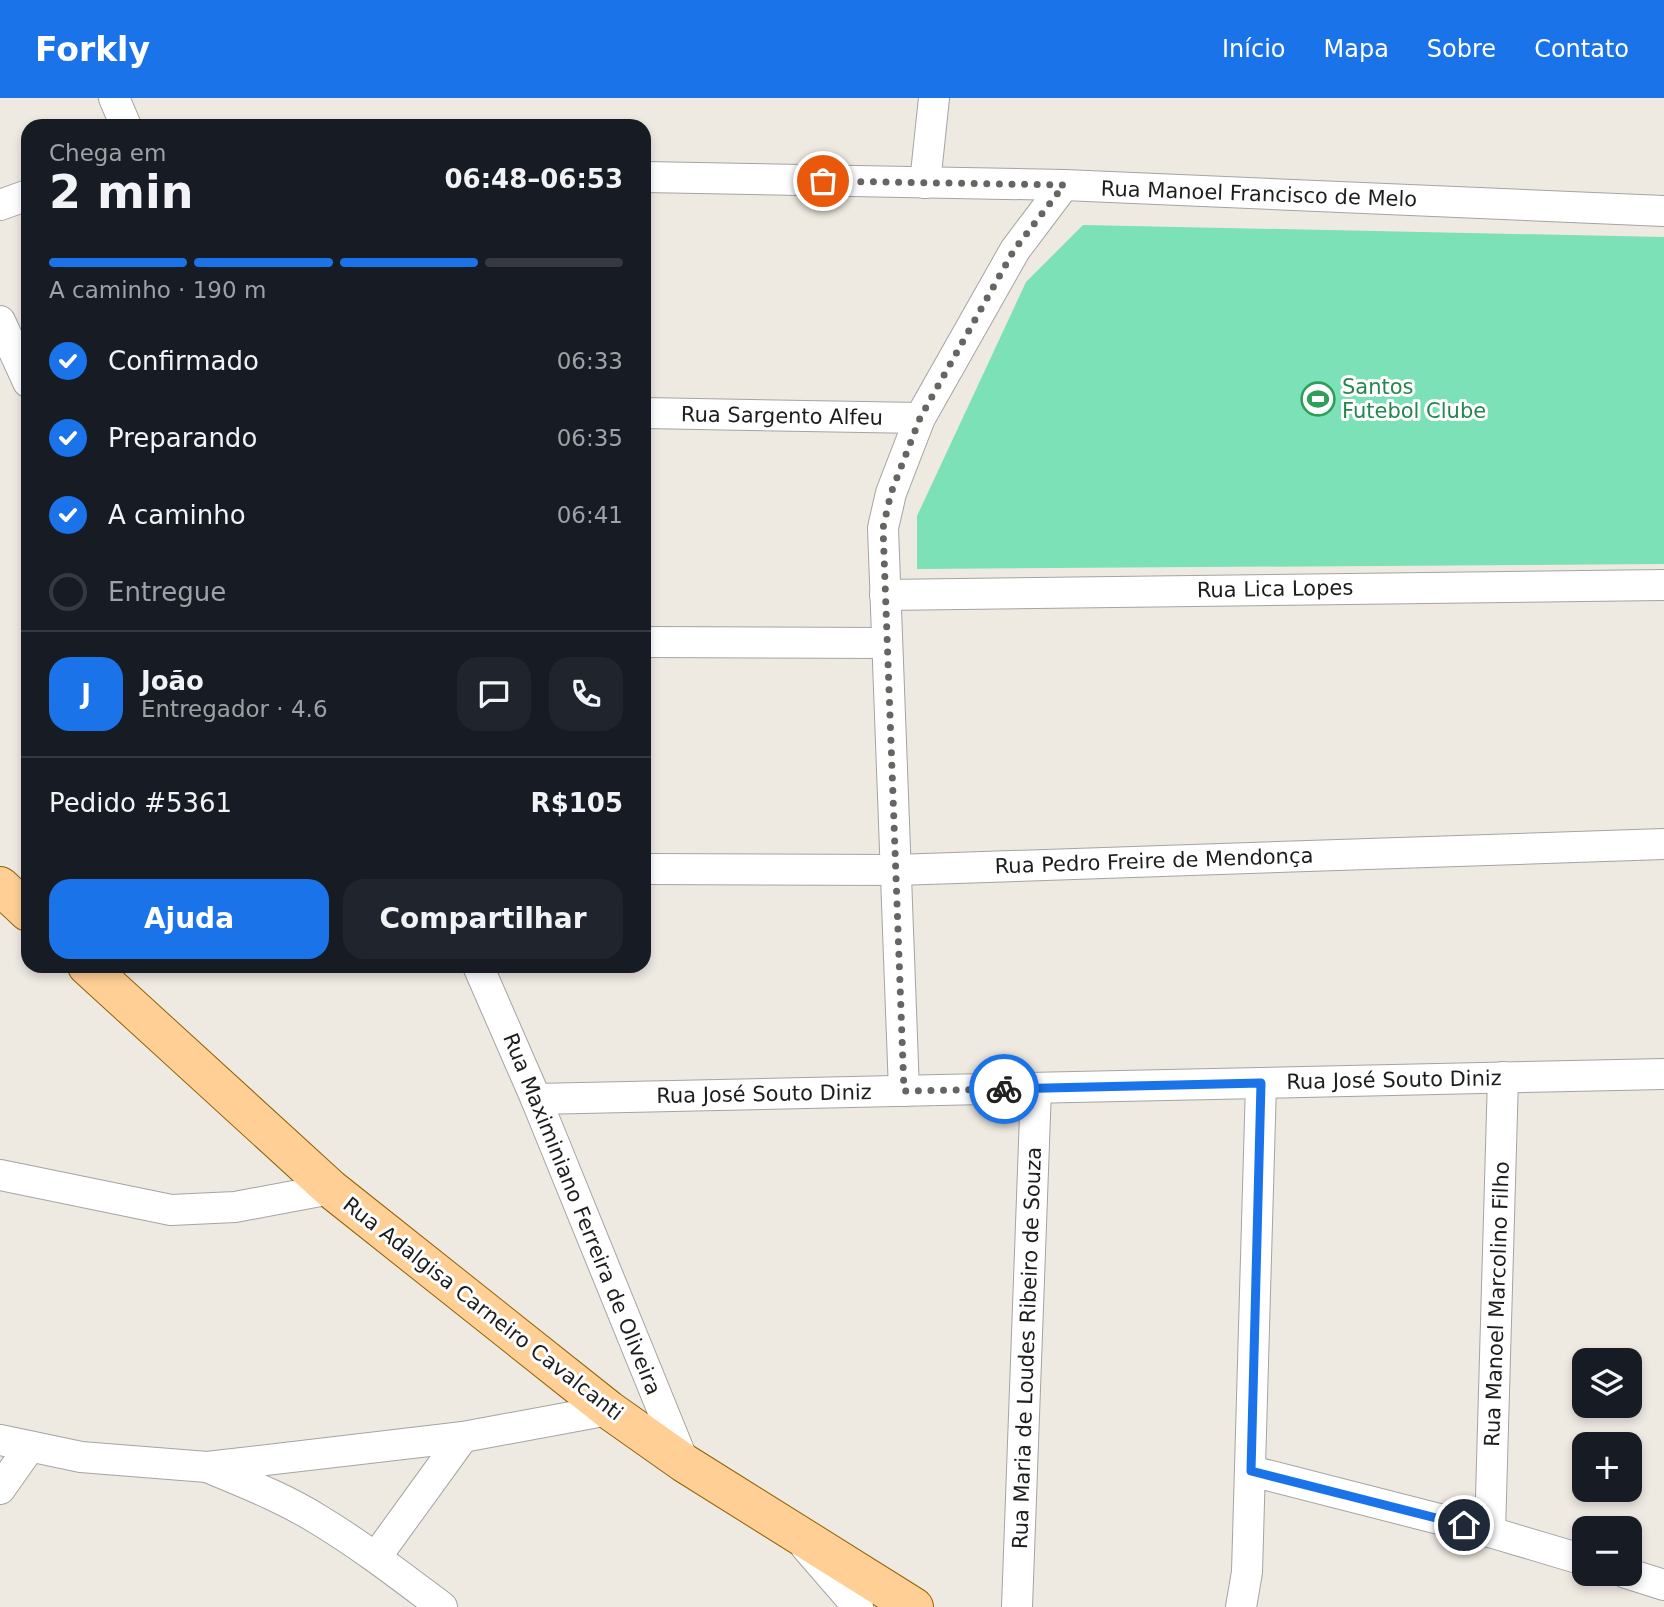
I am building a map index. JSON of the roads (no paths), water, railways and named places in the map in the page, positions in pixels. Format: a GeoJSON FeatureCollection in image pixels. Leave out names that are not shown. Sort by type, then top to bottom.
{"type":"FeatureCollection","features":[{"type":"Feature","properties":{"kind":"main road","name":"Rua Adalgisa Carneiro Cavalcanti"},"geometry":{"type":"LineString","coordinates":[[95,973],[331,1189],[609,1410],[684,1463],[914,1607]]}},
{"type":"Feature","properties":{"kind":"street"},"geometry":{"type":"LineString","coordinates":[[114,98],[123,119]]}},
{"type":"Feature","properties":{"kind":"street"},"geometry":{"type":"LineString","coordinates":[[925,183],[934,98]]}},
{"type":"Feature","properties":{"kind":"street","name":"Rua Manoel Francisco de Melo"},"geometry":{"type":"LineString","coordinates":[[651,177],[1064,185],[1664,212]]}},
{"type":"Feature","properties":{"kind":"street"},"geometry":{"type":"LineString","coordinates":[[904,1091],[883,528],[891,493],[920,418],[1014,250],[1064,185]]}},
{"type":"Feature","properties":{"kind":"street"},"geometry":{"type":"LineString","coordinates":[[0,205],[21,198]]}},
{"type":"Feature","properties":{"kind":"street"},"geometry":{"type":"LineString","coordinates":[[0,321],[21,367]]}},
{"type":"Feature","properties":{"kind":"street","name":"Rua Sargento Alfeu"},"geometry":{"type":"LineString","coordinates":[[651,413],[920,418]]}},
{"type":"Feature","properties":{"kind":"street","name":"Rua Lica Lopes"},"geometry":{"type":"LineString","coordinates":[[885,595],[1664,585]]}},
{"type":"Feature","properties":{"kind":"street"},"geometry":{"type":"LineString","coordinates":[[651,642],[886,643]]}},
{"type":"Feature","properties":{"kind":"street","name":"Rua Pedro Freire de Mendonça"},"geometry":{"type":"LineString","coordinates":[[651,869],[896,870],[1664,844]]}},
{"type":"Feature","properties":{"kind":"street","name":"Rua Maximiniano Ferreira de Oliveira"},"geometry":{"type":"LineString","coordinates":[[481,973],[536,1099],[684,1463]]}},
{"type":"Feature","properties":{"kind":"street","name":"Rua José Souto Diniz"},"geometry":{"type":"LineString","coordinates":[[536,1099],[1664,1073]]}},
{"type":"Feature","properties":{"kind":"street","name":"Rua Manoel Marcolino Filho"},"geometry":{"type":"LineString","coordinates":[[1490,1532],[1503,1077]]}},
{"type":"Feature","properties":{"kind":"street"},"geometry":{"type":"LineString","coordinates":[[1241,1607],[1247,1572],[1251,1471],[1261,1083]]}},
{"type":"Feature","properties":{"kind":"street","name":"Rua Maria de Loudes Ribeiro de Souza"},"geometry":{"type":"LineString","coordinates":[[1017,1607],[1037,1088]]}},
{"type":"Feature","properties":{"kind":"street"},"geometry":{"type":"LineString","coordinates":[[0,1175],[171,1210],[234,1207],[331,1189]]}},
{"type":"Feature","properties":{"kind":"street"},"geometry":{"type":"LineString","coordinates":[[0,1440],[29,1448],[137,1464],[207,1467],[463,1437],[609,1410]]}},
{"type":"Feature","properties":{"kind":"street"},"geometry":{"type":"LineString","coordinates":[[376,1557],[463,1437]]}},
{"type":"Feature","properties":{"kind":"street"},"geometry":{"type":"LineString","coordinates":[[0,1489],[29,1448]]}},
{"type":"Feature","properties":{"kind":"street"},"geometry":{"type":"LineString","coordinates":[[207,1467],[287,1502],[376,1557],[442,1607]]}},
{"type":"Feature","properties":{"kind":"street"},"geometry":{"type":"LineString","coordinates":[[1251,1471],[1490,1532],[1572,1556]]}},
{"type":"Feature","properties":{"kind":"street"},"geometry":{"type":"LineString","coordinates":[[795,1533],[858,1607]]}},
{"type":"Feature","properties":{"kind":"street"},"geometry":{"type":"LineString","coordinates":[[1642,1578],[1664,1585]]}},
{"type":"Feature","properties":{"kind":"place","name":"Santos Futebol Clube"},"geometry":{"type":"Point","coordinates":[1318,399]}}]}
